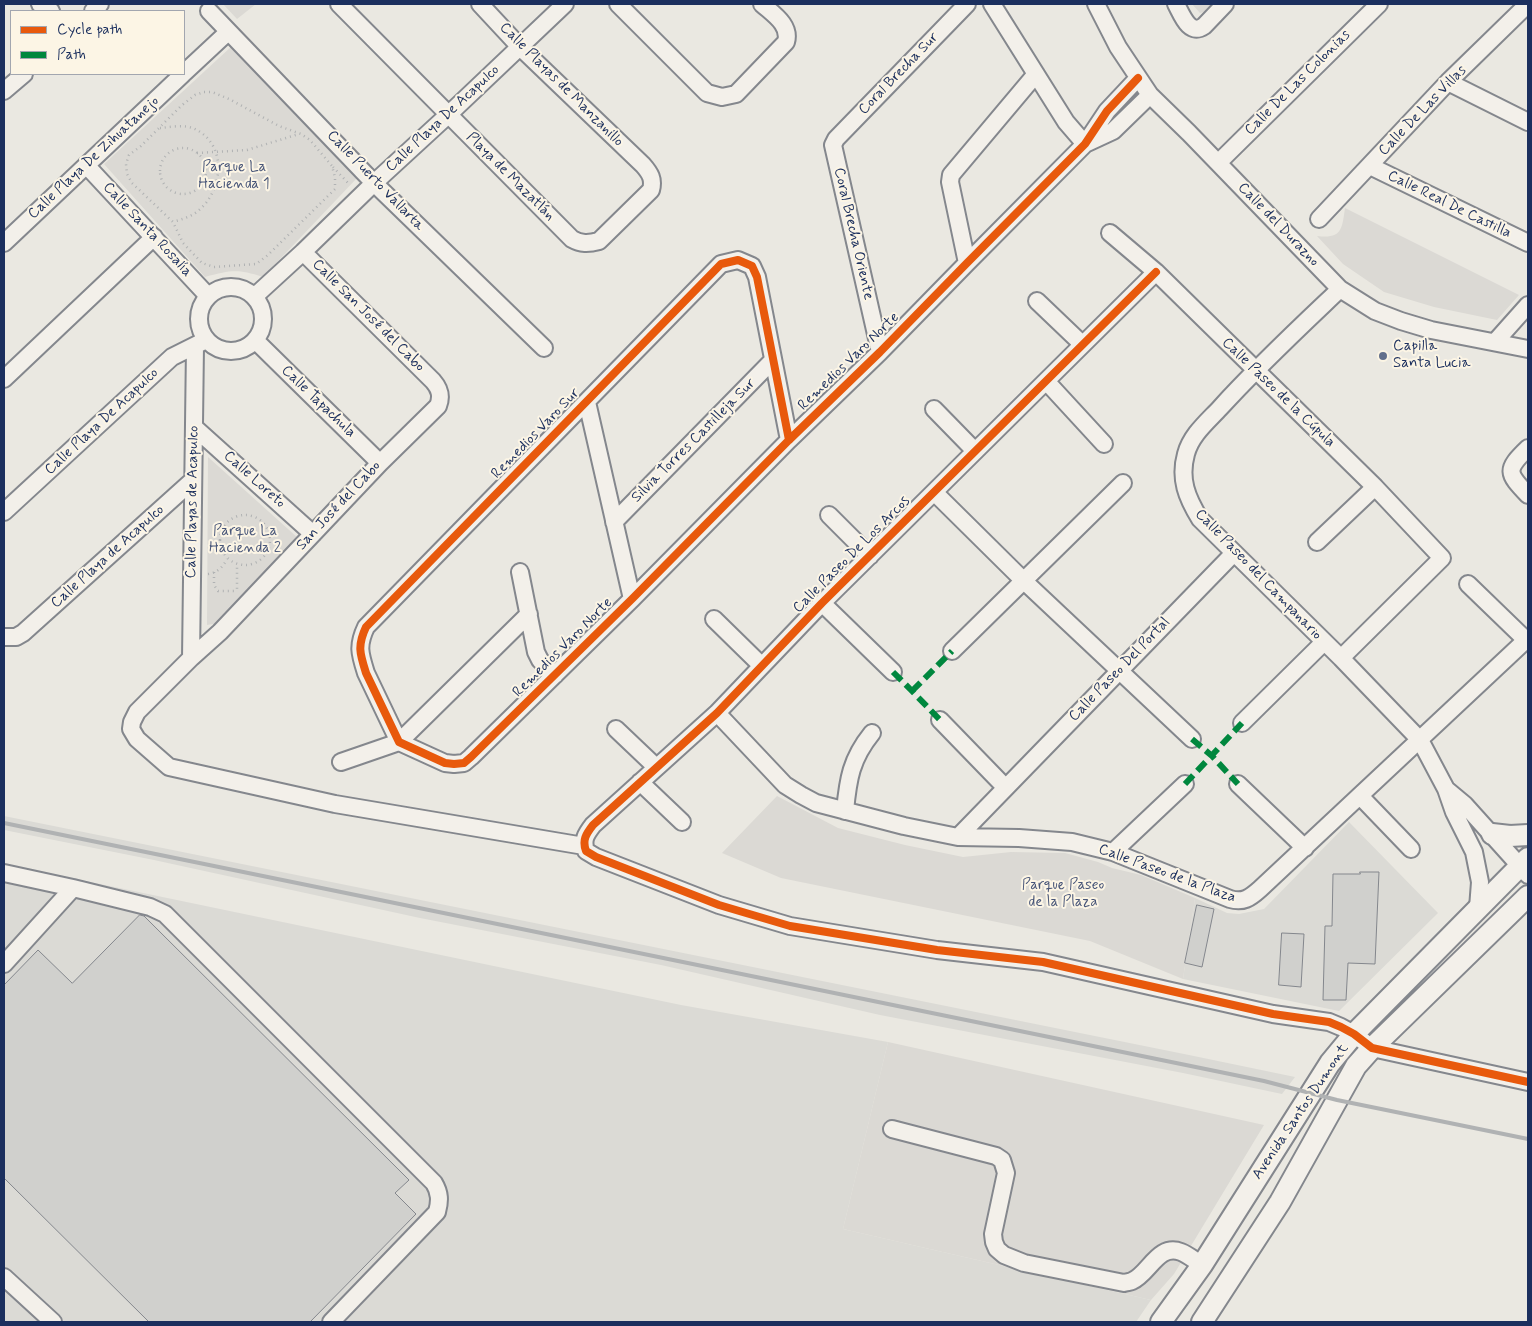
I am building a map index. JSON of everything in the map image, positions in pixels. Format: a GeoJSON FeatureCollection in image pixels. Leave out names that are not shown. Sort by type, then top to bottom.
{"type":"FeatureCollection","features":[{"type":"Feature","properties":{"kind":"main road"},"geometry":{"type":"LineString","coordinates":[[1492,834],[1528,836]]}},
{"type":"Feature","properties":{"kind":"main road","name":"Avenida Santos Dumont"},"geometry":{"type":"LineString","coordinates":[[1161,1322],[1202,1265],[1330,1063],[1354,1034],[1478,908],[1526,866]]}},
{"type":"Feature","properties":{"kind":"main road","name":"Avenida Santos Dumont"},"geometry":{"type":"LineString","coordinates":[[1202,1322],[1280,1202],[1356,1066],[1372,1048],[1528,896]]}},
{"type":"Feature","properties":{"kind":"street","name":"Playa de Mazatlán"},"geometry":{"type":"LineString","coordinates":[[340,4],[572,239]]}},
{"type":"Feature","properties":{"kind":"street","name":"Calle Playas de Manzanillo"},"geometry":{"type":"LineString","coordinates":[[480,4],[520,47],[642,165],[651,177],[651,190],[598,241],[582,243],[572,239]]}},
{"type":"Feature","properties":{"kind":"street","name":"Calle Playa De Acapulco"},"geometry":{"type":"LineString","coordinates":[[255,296],[565,4]]}},
{"type":"Feature","properties":{"kind":"street"},"geometry":{"type":"LineString","coordinates":[[618,4],[707,93],[722,98],[736,94],[786,42],[788,34],[782,23],[762,4]]}},
{"type":"Feature","properties":{"kind":"street","name":"Coral Brecha Sur"},"geometry":{"type":"LineString","coordinates":[[833,145],[836,139],[967,4]]}},
{"type":"Feature","properties":{"kind":"street"},"geometry":{"type":"LineString","coordinates":[[992,4],[1066,122],[1085,144]]}},
{"type":"Feature","properties":{"kind":"street","name":"Calle del Durazno"},"geometry":{"type":"LineString","coordinates":[[1098,4],[1118,47],[1150,95],[1340,289],[1375,311],[1401,321],[1431,330],[1528,349]]}},
{"type":"Feature","properties":{"kind":"street"},"geometry":{"type":"LineString","coordinates":[[1176,4],[1187,24],[1195,29],[1204,26],[1225,4]]}},
{"type":"Feature","properties":{"kind":"street","name":"Calle De Las Colonias"},"geometry":{"type":"LineString","coordinates":[[1218,163],[1378,4]]}},
{"type":"Feature","properties":{"kind":"street","name":"Calle De Las Villas"},"geometry":{"type":"LineString","coordinates":[[1320,219],[1448,82],[1527,6]]}},
{"type":"Feature","properties":{"kind":"street","name":"Calle Puerto Vallarta"},"geometry":{"type":"LineString","coordinates":[[209,11],[374,183],[544,348]]}},
{"type":"Feature","properties":{"kind":"street","name":"Calle Playa De Zihuatanejo"},"geometry":{"type":"LineString","coordinates":[[185,73],[228,32]]}},
{"type":"Feature","properties":{"kind":"street"},"geometry":{"type":"LineString","coordinates":[[968,264],[950,182],[951,175],[1036,74]]}},
{"type":"Feature","properties":{"kind":"street"},"geometry":{"type":"LineString","coordinates":[[4,91],[23,75]]}},
{"type":"Feature","properties":{"kind":"street","name":"Calle Playa De Zihuatanejo"},"geometry":{"type":"LineString","coordinates":[[4,243],[183,75]]}},
{"type":"Feature","properties":{"kind":"street","name":"Remedios Varo Norte"},"geometry":{"type":"LineString","coordinates":[[399,742],[445,763],[464,763],[632,599],[789,440],[968,264],[1085,144],[1107,111],[1138,78]]}},
{"type":"Feature","properties":{"kind":"street"},"geometry":{"type":"LineString","coordinates":[[1448,82],[1528,122]]}},
{"type":"Feature","properties":{"kind":"street","name":"Remedios Varo Norte"},"geometry":{"type":"LineString","coordinates":[[1085,144],[1113,131],[1150,95]]}},
{"type":"Feature","properties":{"kind":"street","name":"Coral Brecha Oriente"},"geometry":{"type":"LineString","coordinates":[[833,145],[880,352]]}},
{"type":"Feature","properties":{"kind":"street","name":"Calle Santa Rosalía"},"geometry":{"type":"LineString","coordinates":[[86,165],[208,296]]}},
{"type":"Feature","properties":{"kind":"street","name":"Calle Real De Castilla"},"geometry":{"type":"LineString","coordinates":[[1370,166],[1528,244]]}},
{"type":"Feature","properties":{"kind":"street","name":"Calle Paseo de la Cúpula"},"geometry":{"type":"LineString","coordinates":[[1110,233],[1156,272],[1375,487],[1442,558],[1341,658]]}},
{"type":"Feature","properties":{"kind":"street"},"geometry":{"type":"LineString","coordinates":[[4,379],[154,237]]}},
{"type":"Feature","properties":{"kind":"street","name":"Calle San José del Cabo"},"geometry":{"type":"LineString","coordinates":[[303,252],[433,381]]}},
{"type":"Feature","properties":{"kind":"street","name":"Remedios Varo Sur"},"geometry":{"type":"LineString","coordinates":[[399,742],[364,667],[359,649],[366,627],[721,264],[738,260],[752,266],[756,277],[773,360]]}},
{"type":"Feature","properties":{"kind":"street","name":"Calle Paseo De Los Arcos"},"geometry":{"type":"LineString","coordinates":[[590,852],[586,833],[593,825],[717,712],[822,603],[1156,272]]}},
{"type":"Feature","properties":{"kind":"street"},"geometry":{"type":"LineString","coordinates":[[223,287],[240,287],[255,296],[263,310],[263,327],[256,341],[244,349],[230,352],[200,343],[198,317],[201,305],[208,296],[223,287]]}},
{"type":"Feature","properties":{"kind":"street","name":"Calle Paseo del Campanario"},"geometry":{"type":"LineString","coordinates":[[1340,289],[1254,370],[1193,438],[1186,454],[1184,482],[1188,500],[1200,519],[1341,658],[1420,740],[1446,789]]}},
{"type":"Feature","properties":{"kind":"street"},"geometry":{"type":"LineString","coordinates":[[1037,301],[1082,344]]}},
{"type":"Feature","properties":{"kind":"street"},"geometry":{"type":"LineString","coordinates":[[1495,342],[1528,305]]}},
{"type":"Feature","properties":{"kind":"street","name":"Calle Tapachula"},"geometry":{"type":"LineString","coordinates":[[256,341],[380,463]]}},
{"type":"Feature","properties":{"kind":"street","name":"Calle Playa De Acapulco"},"geometry":{"type":"LineString","coordinates":[[4,512],[172,356],[200,343]]}},
{"type":"Feature","properties":{"kind":"street","name":"Calle Playas de Acapulco"},"geometry":{"type":"LineString","coordinates":[[192,658],[192,481],[200,343]]}},
{"type":"Feature","properties":{"kind":"street"},"geometry":{"type":"LineString","coordinates":[[773,360],[789,440]]}},
{"type":"Feature","properties":{"kind":"street","name":"Silvia Torres Castilleja Sur"},"geometry":{"type":"LineString","coordinates":[[614,522],[773,360]]}},
{"type":"Feature","properties":{"kind":"street","name":"San José del Cabo"},"geometry":{"type":"LineString","coordinates":[[433,381],[438,387],[441,396],[438,406],[380,463],[220,632],[137,712],[131,729],[137,739],[169,767],[335,804],[590,852]]}},
{"type":"Feature","properties":{"kind":"street"},"geometry":{"type":"LineString","coordinates":[[1046,381],[1104,444]]}},
{"type":"Feature","properties":{"kind":"street"},"geometry":{"type":"LineString","coordinates":[[587,402],[632,599]]}},
{"type":"Feature","properties":{"kind":"street"},"geometry":{"type":"LineString","coordinates":[[934,409],[975,451]]}},
{"type":"Feature","properties":{"kind":"street","name":"Calle Loreto"},"geometry":{"type":"LineString","coordinates":[[194,427],[313,534]]}},
{"type":"Feature","properties":{"kind":"street"},"geometry":{"type":"LineString","coordinates":[[1528,448],[1516,460],[1511,471],[1512,478],[1528,495]]}},
{"type":"Feature","properties":{"kind":"street","name":"Calle Playa de Acapulco"},"geometry":{"type":"LineString","coordinates":[[4,637],[16,637],[24,633],[192,481]]}},
{"type":"Feature","properties":{"kind":"street"},"geometry":{"type":"LineString","coordinates":[[952,651],[1123,483]]}},
{"type":"Feature","properties":{"kind":"street"},"geometry":{"type":"LineString","coordinates":[[1317,542],[1375,487]]}},
{"type":"Feature","properties":{"kind":"street"},"geometry":{"type":"LineString","coordinates":[[934,492],[1118,671],[1192,739]]}},
{"type":"Feature","properties":{"kind":"street"},"geometry":{"type":"LineString","coordinates":[[829,515],[870,556]]}},
{"type":"Feature","properties":{"kind":"street","name":"Calle Paseo Del Portal"},"geometry":{"type":"LineString","coordinates":[[958,837],[1234,553]]}},
{"type":"Feature","properties":{"kind":"street"},"geometry":{"type":"LineString","coordinates":[[520,572],[536,652],[540,660],[555,675]]}},
{"type":"Feature","properties":{"kind":"street"},"geometry":{"type":"LineString","coordinates":[[1468,584],[1527,641]]}},
{"type":"Feature","properties":{"kind":"street"},"geometry":{"type":"LineString","coordinates":[[822,603],[893,672]]}},
{"type":"Feature","properties":{"kind":"street"},"geometry":{"type":"LineString","coordinates":[[341,762],[399,742],[529,614]]}},
{"type":"Feature","properties":{"kind":"street"},"geometry":{"type":"LineString","coordinates":[[714,619],[762,666]]}},
{"type":"Feature","properties":{"kind":"street","name":"Calle Paseo de la Plaza"},"geometry":{"type":"LineString","coordinates":[[717,712],[785,785],[816,803],[904,826],[958,837],[1019,838],[1072,842],[1113,852],[1230,899],[1242,901],[1251,897],[1306,848],[1527,641]]}},
{"type":"Feature","properties":{"kind":"street"},"geometry":{"type":"LineString","coordinates":[[1242,723],[1324,642]]}},
{"type":"Feature","properties":{"kind":"street"},"geometry":{"type":"LineString","coordinates":[[940,720],[1005,787]]}},
{"type":"Feature","properties":{"kind":"street"},"geometry":{"type":"LineString","coordinates":[[616,729],[656,767]]}},
{"type":"Feature","properties":{"kind":"street"},"geometry":{"type":"LineString","coordinates":[[845,811],[849,778],[864,743],[872,733]]}},
{"type":"Feature","properties":{"kind":"street"},"geometry":{"type":"LineString","coordinates":[[640,782],[682,822]]}},
{"type":"Feature","properties":{"kind":"street"},"geometry":{"type":"LineString","coordinates":[[1113,852],[1186,784]]}},
{"type":"Feature","properties":{"kind":"street"},"geometry":{"type":"LineString","coordinates":[[1238,784],[1306,848]]}},
{"type":"Feature","properties":{"kind":"street"},"geometry":{"type":"LineString","coordinates":[[1446,789],[1465,805],[1526,866]]}},
{"type":"Feature","properties":{"kind":"street"},"geometry":{"type":"LineString","coordinates":[[1446,789],[1454,812],[1474,852],[1480,882],[1478,908]]}},
{"type":"Feature","properties":{"kind":"street"},"geometry":{"type":"LineString","coordinates":[[1360,796],[1411,849]]}},
{"type":"Feature","properties":{"kind":"street"},"geometry":{"type":"LineString","coordinates":[[590,852],[719,905],[790,926],[937,950],[1043,962],[1273,1014],[1328,1022],[1354,1034],[1372,1048],[1528,1082]]}},
{"type":"Feature","properties":{"kind":"street"},"geometry":{"type":"LineString","coordinates":[[4,873],[150,907],[165,914],[434,1183],[438,1190],[440,1203],[437,1212],[331,1322]]}},
{"type":"Feature","properties":{"kind":"street"},"geometry":{"type":"LineString","coordinates":[[4,964],[73,888]]}},
{"type":"Feature","properties":{"kind":"street"},"geometry":{"type":"LineString","coordinates":[[892,1129],[996,1156],[1002,1160],[1006,1173],[993,1234],[997,1249],[1004,1255],[1024,1264],[1124,1283],[1132,1281],[1139,1276],[1161,1254],[1174,1251],[1186,1254],[1202,1265]]}},
{"type":"Feature","properties":{"kind":"street"},"geometry":{"type":"LineString","coordinates":[[4,1277],[53,1322]]}},
{"type":"Feature","properties":{"kind":"path"},"geometry":{"type":"LineString","coordinates":[[332,166],[335,189],[268,255],[256,264],[214,267],[202,263],[183,243],[173,222],[132,183],[126,174],[126,164],[129,155],[195,95],[212,92],[310,140],[351,187]]}},
{"type":"Feature","properties":{"kind":"path"},"geometry":{"type":"LineString","coordinates":[[159,128],[183,126],[195,129],[206,137],[216,151],[219,168],[215,189],[208,201],[198,212],[173,222]]}},
{"type":"Feature","properties":{"kind":"path"},"geometry":{"type":"LineString","coordinates":[[198,153],[205,166],[206,174],[199,187],[193,192],[186,194],[171,191],[165,186],[161,179],[161,164],[169,152],[176,149],[191,149],[198,153],[247,150],[301,134]]}},
{"type":"Feature","properties":{"kind":"path"},"geometry":{"type":"LineString","coordinates":[[250,515],[264,524],[270,539],[266,554],[260,560],[245,566],[227,559],[220,545],[222,529],[227,522],[234,517],[250,515]]}},
{"type":"Feature","properties":{"kind":"path"},"geometry":{"type":"LineString","coordinates":[[203,574],[214,572],[224,566],[227,559]]}},
{"type":"Feature","properties":{"kind":"path"},"geometry":{"type":"LineString","coordinates":[[214,572],[214,585],[218,590],[234,591],[237,589],[237,564]]}},
{"type":"Feature","properties":{"kind":"shaded area"},"geometry":{"type":"Polygon","coordinates":[[[4,816],[1295,1077],[1282,1094],[1183,1073],[880,1015],[661,965],[420,918],[154,860],[4,830],[4,816]]]}},
{"type":"Feature","properties":{"kind":"shaded area"},"geometry":{"type":"Polygon","coordinates":[[[1349,822],[1438,913],[1339,1011],[1183,979],[1195,898],[1227,913],[1239,914],[1264,909],[1349,822]]]}},
{"type":"Feature","properties":{"kind":"shaded area"},"geometry":{"type":"Polygon","coordinates":[[[4,864],[681,1005],[888,1042],[843,1229],[1151,1300],[1136,1322],[4,1322],[4,864]]]}},
{"type":"Feature","properties":{"kind":"green space"},"geometry":{"type":"Polygon","coordinates":[[[223,4],[256,4],[237,19],[223,4]]]}},
{"type":"Feature","properties":{"kind":"green space"},"geometry":{"type":"Polygon","coordinates":[[[1192,4],[1214,4],[1207,11],[1200,13],[1192,4]]]}},
{"type":"Feature","properties":{"kind":"green space","name":"Parque La Hacienda 1"},"geometry":{"type":"Polygon","coordinates":[[[232,46],[357,178],[263,277],[234,271],[205,277],[104,164],[232,46]]]}},
{"type":"Feature","properties":{"kind":"green space"},"geometry":{"type":"Polygon","coordinates":[[[1345,208],[1519,295],[1497,320],[1434,307],[1384,292],[1343,264],[1317,236],[1331,236],[1339,231],[1343,222],[1345,208]]]}},
{"type":"Feature","properties":{"kind":"green space","name":"Parque La Hacienda 2"},"geometry":{"type":"Polygon","coordinates":[[[208,457],[298,538],[219,623],[207,625],[208,457]]]}},
{"type":"Feature","properties":{"kind":"green space","name":"Parque Paseo de la Plaza"},"geometry":{"type":"Polygon","coordinates":[[[777,796],[838,828],[905,845],[963,857],[1011,852],[1065,853],[1141,875],[1195,898],[1183,979],[1090,941],[781,878],[722,853],[777,796]]]}},
{"type":"Feature","properties":{"kind":"green space"},"geometry":{"type":"Polygon","coordinates":[[[888,1042],[1264,1125],[1174,1274],[1151,1300],[843,1229],[888,1042]]]}},
{"type":"Feature","properties":{"kind":"building"},"geometry":{"type":"Polygon","coordinates":[[[1360,872],[1379,872],[1375,964],[1348,963],[1346,1000],[1323,1000],[1325,926],[1332,926],[1333,874],[1360,874],[1360,872]]]}},
{"type":"Feature","properties":{"kind":"building"},"geometry":{"type":"Polygon","coordinates":[[[1197,905],[1214,909],[1202,967],[1185,963],[1197,905]]]}},
{"type":"Feature","properties":{"kind":"building"},"geometry":{"type":"Polygon","coordinates":[[[140,915],[144,916],[409,1180],[395,1193],[416,1214],[310,1322],[149,1322],[4,1178],[4,985],[38,950],[72,983],[140,915]]]}},
{"type":"Feature","properties":{"kind":"building"},"geometry":{"type":"Polygon","coordinates":[[[1282,933],[1304,934],[1301,987],[1279,985],[1282,933]]]}},
{"type":"Feature","properties":{"kind":"railway"},"geometry":{"type":"LineString","coordinates":[[4,823],[1264,1081],[1337,1100],[1528,1139]]}},
{"type":"Feature","properties":{"kind":"marked path"},"geometry":{"type":"LineString","coordinates":[[912,691],[952,651]]}},
{"type":"Feature","properties":{"kind":"marked path"},"geometry":{"type":"LineString","coordinates":[[893,672],[940,720]]}},
{"type":"Feature","properties":{"kind":"marked path"},"geometry":{"type":"LineString","coordinates":[[1185,784],[1242,723]]}},
{"type":"Feature","properties":{"kind":"marked path"},"geometry":{"type":"LineString","coordinates":[[1192,739],[1212,756],[1238,784]]}},
{"type":"Feature","properties":{"kind":"cycle path"},"geometry":{"type":"LineString","coordinates":[[789,440],[757,277],[752,266],[738,260],[721,264],[366,627],[360,645],[362,660],[366,673],[399,742],[445,763],[464,763],[471,757],[880,352],[1085,144],[1107,111],[1138,78]]}},
{"type":"Feature","properties":{"kind":"cycle path"},"geometry":{"type":"LineString","coordinates":[[1156,272],[822,603],[717,713],[593,825],[585,837],[586,851],[596,857],[719,905],[790,926],[937,950],[1043,962],[1273,1014],[1329,1022],[1354,1034],[1372,1048],[1528,1082]]}},
{"type":"Feature","properties":{"kind":"place","name":"Capilla Santa Lucia"},"geometry":{"type":"Point","coordinates":[1383,356]}}]}
